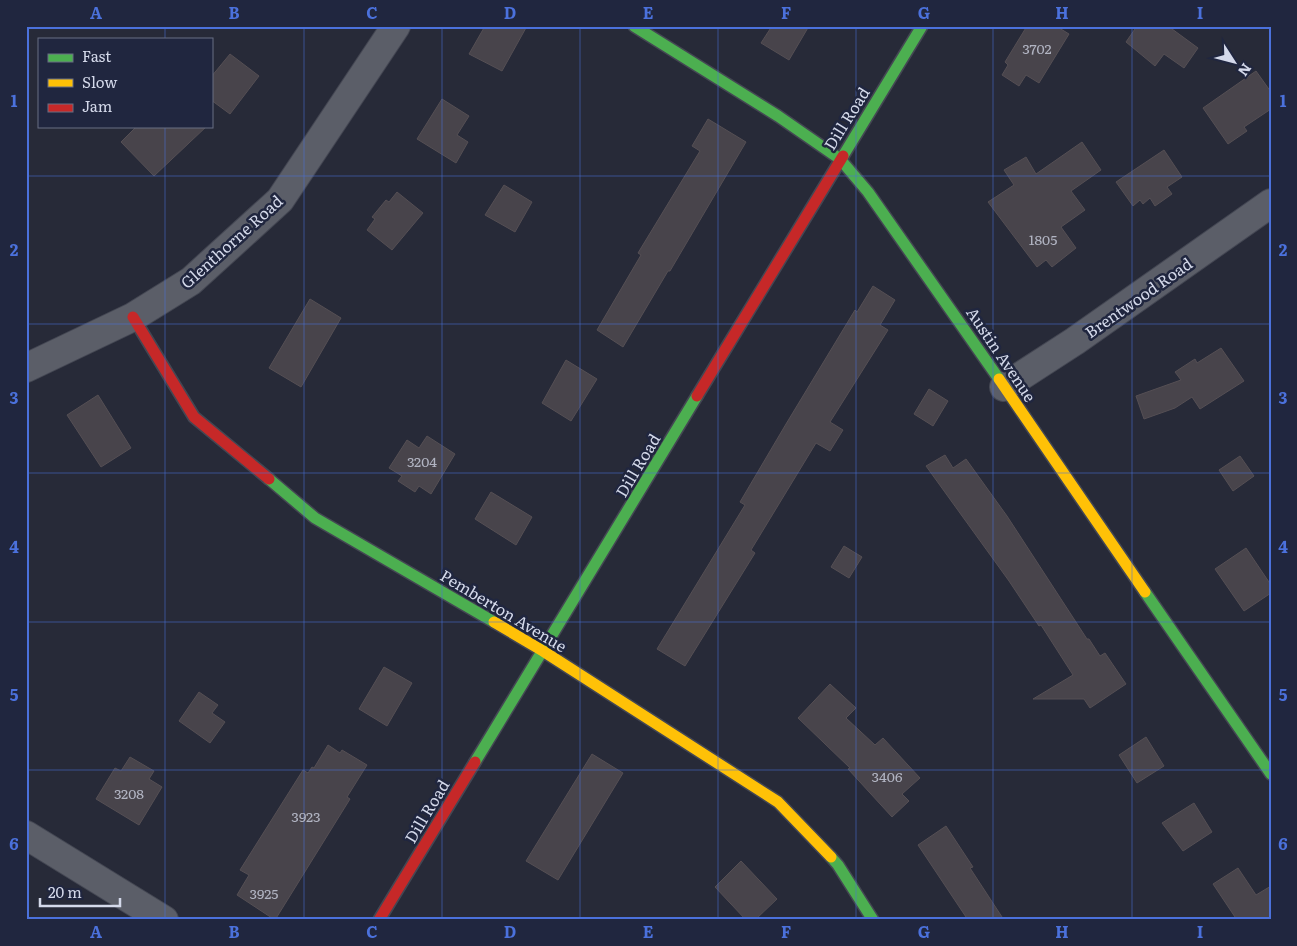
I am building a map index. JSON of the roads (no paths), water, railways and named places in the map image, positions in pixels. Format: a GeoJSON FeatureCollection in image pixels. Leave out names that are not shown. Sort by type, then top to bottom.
{"type":"FeatureCollection","features":[{"type":"Feature","properties":{"kind":"street","name":"Glenthorne Road"},"geometry":{"type":"LineString","coordinates":[[26,368],[133,317],[191,281],[280,200],[396,26]]}},
{"type":"Feature","properties":{"kind":"street","name":"Austin Avenue"},"geometry":{"type":"LineString","coordinates":[[634,26],[778,116],[840,159],[868,192],[1271,774]]}},
{"type":"Feature","properties":{"kind":"street","name":"Dill Road"},"geometry":{"type":"LineString","coordinates":[[379,920],[922,26]]}},
{"type":"Feature","properties":{"kind":"street","name":"Brentwood Road"},"geometry":{"type":"LineString","coordinates":[[1004,388],[1075,342],[1271,203]]}},
{"type":"Feature","properties":{"kind":"street","name":"Pemberton Avenue"},"geometry":{"type":"LineString","coordinates":[[133,317],[194,417],[314,518],[543,651],[778,802],[838,865],[873,920]]}},
{"type":"Feature","properties":{"kind":"street"},"geometry":{"type":"LineString","coordinates":[[26,835],[164,920]]}}]}
